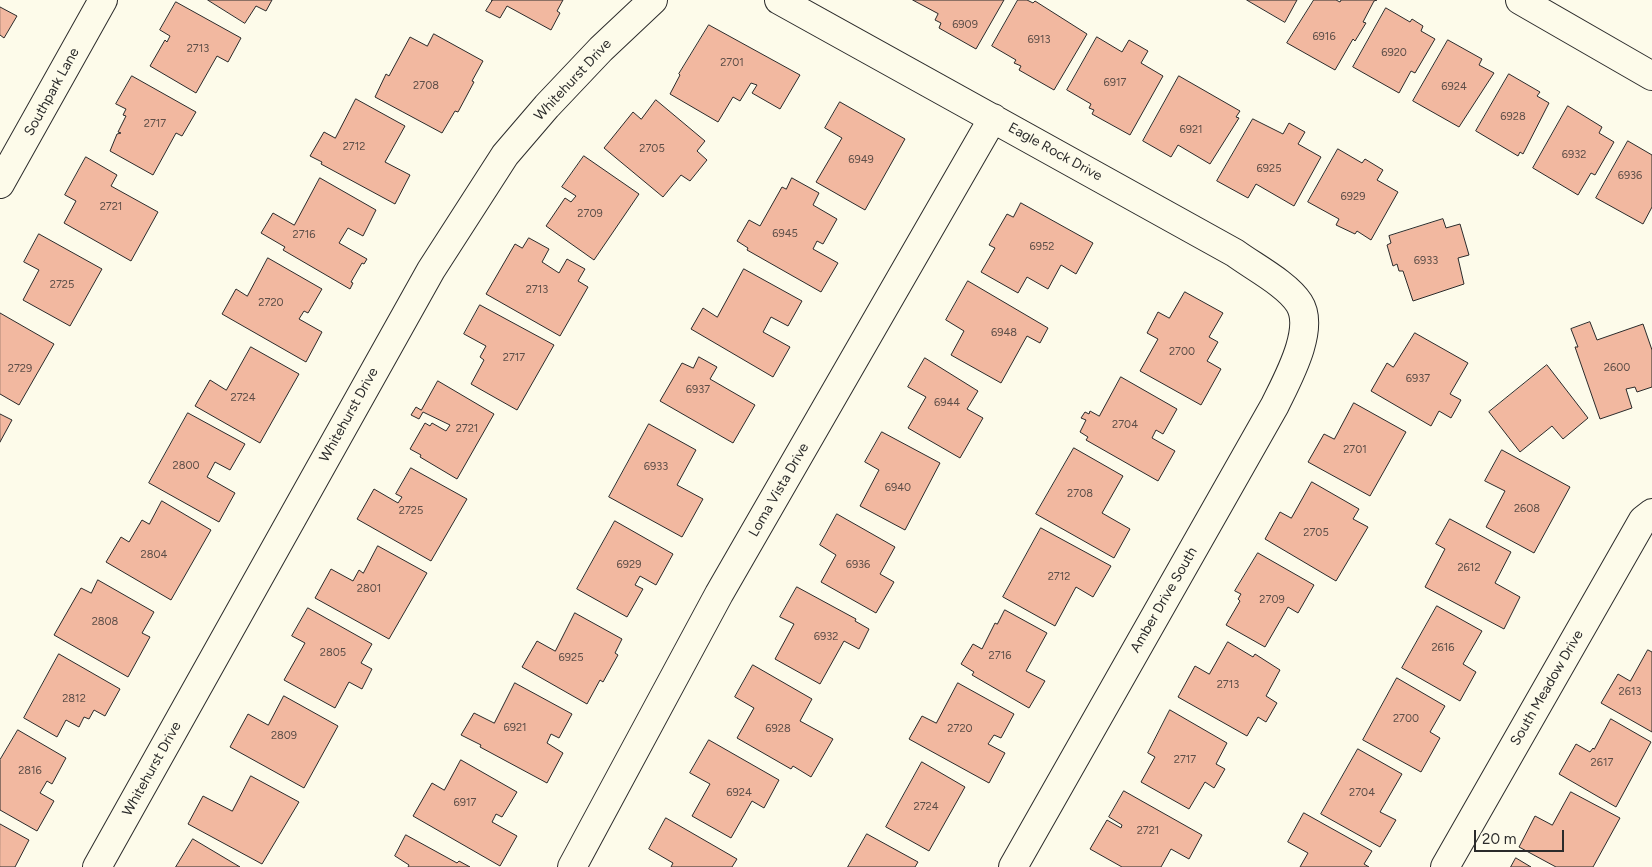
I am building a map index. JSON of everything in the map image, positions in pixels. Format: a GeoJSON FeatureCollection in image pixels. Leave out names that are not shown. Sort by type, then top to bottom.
{"type":"FeatureCollection","features":[{"type":"Feature","properties":{"kind":"street","name":"Southpark Lane"},"geometry":{"type":"LineString","coordinates":[[0,184],[103,0]]}},
{"type":"Feature","properties":{"kind":"street","name":"Whitehurst Drive"},"geometry":{"type":"LineString","coordinates":[[97,867],[430,270],[506,155],[560,92],[653,0]]}},
{"type":"Feature","properties":{"kind":"street","name":"Eagle Rock Drive"},"geometry":{"type":"LineString","coordinates":[[779,0],[1235,253],[1289,292],[1300,304],[1306,319],[1303,329]]}},
{"type":"Feature","properties":{"kind":"street"},"geometry":{"type":"LineString","coordinates":[[1520,0],[1652,76]]}},
{"type":"Feature","properties":{"kind":"street","name":"Loma Vista Drive"},"geometry":{"type":"LineString","coordinates":[[572,867],[719,594],[993,118]]}},
{"type":"Feature","properties":{"kind":"street","name":"Amber Drive South"},"geometry":{"type":"LineString","coordinates":[[1013,867],[1275,405],[1298,357],[1303,329]]}},
{"type":"Feature","properties":{"kind":"street","name":"South Meadow Drive"},"geometry":{"type":"LineString","coordinates":[[1445,867],[1642,520],[1652,513]]}},
{"type":"Feature","properties":{"kind":"building"},"geometry":{"type":"Polygon","coordinates":[[[208,0],[272,0],[266,11],[256,6],[245,23],[208,0]]]}},
{"type":"Feature","properties":{"kind":"building"},"geometry":{"type":"Polygon","coordinates":[[[492,0],[563,0],[557,11],[560,13],[551,30],[507,6],[500,18],[486,11],[492,0]]]}},
{"type":"Feature","properties":{"kind":"building"},"geometry":{"type":"Polygon","coordinates":[[[913,0],[1004,0],[976,49],[939,28],[941,23],[935,20],[938,14],[913,0]]]}},
{"type":"Feature","properties":{"kind":"building"},"geometry":{"type":"Polygon","coordinates":[[[1018,0],[1027,0],[1033,3],[1035,1],[1087,34],[1054,90],[1019,70],[1021,66],[1014,63],[1016,60],[992,46],[1018,0]]]}},
{"type":"Feature","properties":{"kind":"building"},"geometry":{"type":"Polygon","coordinates":[[[1247,0],[1297,0],[1285,22],[1247,0]]]}},
{"type":"Feature","properties":{"kind":"building"},"geometry":{"type":"Polygon","coordinates":[[[1314,0],[1336,0],[1340,2],[1341,0],[1377,0],[1374,1],[1363,22],[1366,23],[1355,41],[1353,39],[1335,70],[1287,43],[1314,0]]]}},
{"type":"Feature","properties":{"kind":"building"},"geometry":{"type":"Polygon","coordinates":[[[176,2],[241,38],[228,62],[217,56],[196,93],[150,66],[165,40],[167,42],[170,36],[160,30],[176,2]]]}},
{"type":"Feature","properties":{"kind":"building"},"geometry":{"type":"Polygon","coordinates":[[[0,7],[17,16],[4,38],[0,35],[0,7]]]}},
{"type":"Feature","properties":{"kind":"building"},"geometry":{"type":"Polygon","coordinates":[[[1386,8],[1410,22],[1412,19],[1423,26],[1421,31],[1435,39],[1415,73],[1411,71],[1399,93],[1353,67],[1386,8]]]}},
{"type":"Feature","properties":{"kind":"building"},"geometry":{"type":"Polygon","coordinates":[[[709,25],[800,75],[780,109],[752,93],[757,85],[751,83],[740,101],[733,97],[718,122],[670,94],[679,74],[709,25]]]}},
{"type":"Feature","properties":{"kind":"building"},"geometry":{"type":"Polygon","coordinates":[[[434,34],[483,61],[458,112],[455,111],[442,133],[375,97],[386,74],[389,76],[410,37],[427,46],[434,34]]]}},
{"type":"Feature","properties":{"kind":"building"},"geometry":{"type":"Polygon","coordinates":[[[1097,37],[1122,52],[1129,40],[1148,51],[1141,63],[1163,76],[1130,135],[1092,114],[1094,110],[1089,108],[1091,104],[1067,90],[1097,37]]]}},
{"type":"Feature","properties":{"kind":"building"},"geometry":{"type":"Polygon","coordinates":[[[1448,40],[1482,59],[1479,65],[1494,73],[1459,127],[1413,101],[1448,40]]]}},
{"type":"Feature","properties":{"kind":"building"},"geometry":{"type":"Polygon","coordinates":[[[1509,74],[1540,92],[1537,96],[1549,103],[1523,154],[1520,152],[1518,156],[1476,131],[1509,74]]]}},
{"type":"Feature","properties":{"kind":"building"},"geometry":{"type":"Polygon","coordinates":[[[132,76],[196,112],[182,136],[176,133],[153,175],[110,151],[117,134],[121,133],[118,132],[126,116],[123,115],[126,109],[116,104],[132,76]]]}},
{"type":"Feature","properties":{"kind":"building"},"geometry":{"type":"Polygon","coordinates":[[[1179,76],[1240,111],[1236,117],[1239,118],[1210,164],[1178,145],[1171,157],[1143,141],[1179,76]]]}},
{"type":"Feature","properties":{"kind":"building"},"geometry":{"type":"Polygon","coordinates":[[[356,99],[405,126],[385,162],[410,175],[395,204],[321,164],[322,162],[310,156],[324,132],[335,138],[356,99]]]}},
{"type":"Feature","properties":{"kind":"building"},"geometry":{"type":"Polygon","coordinates":[[[656,100],[705,141],[697,151],[707,160],[690,181],[681,175],[663,197],[604,148],[633,112],[641,119],[656,100]]]}},
{"type":"Feature","properties":{"kind":"building"},"geometry":{"type":"Polygon","coordinates":[[[840,102],[905,139],[865,210],[816,182],[842,138],[825,128],[840,102]]]}},
{"type":"Feature","properties":{"kind":"building"},"geometry":{"type":"Polygon","coordinates":[[[1568,106],[1602,127],[1599,133],[1614,142],[1595,175],[1591,173],[1578,195],[1533,168],[1568,106]]]}},
{"type":"Feature","properties":{"kind":"building"},"geometry":{"type":"Polygon","coordinates":[[[1253,119],[1283,134],[1289,123],[1305,132],[1298,144],[1321,157],[1294,206],[1256,184],[1248,198],[1217,181],[1253,119]]]}},
{"type":"Feature","properties":{"kind":"building"},"geometry":{"type":"Polygon","coordinates":[[[1628,141],[1652,155],[1652,207],[1643,224],[1596,198],[1628,141]]]}},
{"type":"Feature","properties":{"kind":"building"},"geometry":{"type":"Polygon","coordinates":[[[1338,149],[1362,163],[1365,159],[1383,170],[1377,180],[1398,192],[1371,240],[1357,231],[1355,234],[1336,225],[1339,219],[1308,202],[1338,149]]]}},
{"type":"Feature","properties":{"kind":"building"},"geometry":{"type":"Polygon","coordinates":[[[584,156],[639,194],[594,260],[546,226],[565,198],[571,202],[576,196],[562,187],[584,156]]]}},
{"type":"Feature","properties":{"kind":"building"},"geometry":{"type":"Polygon","coordinates":[[[86,157],[117,175],[111,186],[158,212],[131,261],[64,223],[76,201],[65,195],[86,157]]]}},
{"type":"Feature","properties":{"kind":"building"},"geometry":{"type":"Polygon","coordinates":[[[320,178],[376,210],[363,236],[348,228],[339,243],[367,259],[364,264],[362,263],[351,282],[353,283],[350,289],[283,250],[285,247],[261,233],[273,213],[294,225],[320,178]]]}},
{"type":"Feature","properties":{"kind":"building"},"geometry":{"type":"Polygon","coordinates":[[[792,178],[819,193],[813,205],[837,219],[823,244],[817,241],[813,249],[838,263],[821,292],[747,250],[748,248],[737,241],[749,220],[760,226],[782,187],[786,189],[792,178]]]}},
{"type":"Feature","properties":{"kind":"building"},"geometry":{"type":"Polygon","coordinates":[[[1021,203],[1093,243],[1076,274],[1061,265],[1048,289],[1027,277],[1018,293],[981,272],[995,248],[989,245],[1007,214],[1013,217],[1021,203]]]}},
{"type":"Feature","properties":{"kind":"building"},"geometry":{"type":"Polygon","coordinates":[[[1443,219],[1446,228],[1460,224],[1469,255],[1458,258],[1464,284],[1413,301],[1403,271],[1399,271],[1397,264],[1393,266],[1387,245],[1391,243],[1389,236],[1443,219]]]}},
{"type":"Feature","properties":{"kind":"building"},"geometry":{"type":"Polygon","coordinates":[[[39,234],[102,269],[70,326],[23,300],[39,270],[24,262],[39,234]]]}},
{"type":"Feature","properties":{"kind":"building"},"geometry":{"type":"Polygon","coordinates":[[[529,238],[549,249],[542,262],[559,273],[567,259],[585,269],[578,281],[588,287],[560,336],[486,294],[515,244],[522,248],[529,238]]]}},
{"type":"Feature","properties":{"kind":"building"},"geometry":{"type":"Polygon","coordinates":[[[268,258],[322,289],[308,313],[304,311],[299,319],[322,332],[306,362],[222,314],[236,289],[247,296],[268,258]]]}},
{"type":"Feature","properties":{"kind":"building"},"geometry":{"type":"Polygon","coordinates":[[[744,269],[802,301],[788,326],[771,317],[763,332],[790,347],[773,377],[691,329],[703,308],[717,317],[744,269]]]}},
{"type":"Feature","properties":{"kind":"building"},"geometry":{"type":"Polygon","coordinates":[[[968,281],[1048,328],[1040,343],[1027,336],[1001,383],[951,355],[964,331],[946,320],[968,281]]]}},
{"type":"Feature","properties":{"kind":"building"},"geometry":{"type":"Polygon","coordinates":[[[1185,292],[1223,313],[1209,337],[1218,342],[1207,361],[1221,369],[1201,405],[1140,371],[1158,339],[1147,333],[1158,312],[1169,318],[1185,292]]]}},
{"type":"Feature","properties":{"kind":"building"},"geometry":{"type":"Polygon","coordinates":[[[480,305],[554,345],[517,410],[471,384],[484,360],[480,357],[486,346],[464,334],[480,305]]]}},
{"type":"Feature","properties":{"kind":"building"},"geometry":{"type":"Polygon","coordinates":[[[0,313],[54,344],[19,405],[0,394],[0,313]]]}},
{"type":"Feature","properties":{"kind":"building"},"geometry":{"type":"Polygon","coordinates":[[[1590,322],[1597,340],[1643,324],[1652,350],[1652,387],[1637,392],[1635,387],[1626,389],[1632,408],[1600,419],[1575,347],[1578,347],[1571,329],[1590,322]]]}},
{"type":"Feature","properties":{"kind":"building"},"geometry":{"type":"Polygon","coordinates":[[[1415,333],[1468,363],[1450,394],[1461,400],[1451,418],[1439,411],[1431,426],[1371,391],[1387,363],[1393,367],[1415,333]]]}},
{"type":"Feature","properties":{"kind":"building"},"geometry":{"type":"Polygon","coordinates":[[[251,347],[299,374],[260,443],[195,406],[210,380],[226,390],[251,347]]]}},
{"type":"Feature","properties":{"kind":"building"},"geometry":{"type":"Polygon","coordinates":[[[699,357],[717,367],[710,379],[755,405],[733,443],[660,401],[682,363],[693,368],[699,357]]]}},
{"type":"Feature","properties":{"kind":"building"},"geometry":{"type":"Polygon","coordinates":[[[925,358],[978,391],[967,409],[983,418],[960,458],[908,428],[926,397],[908,387],[925,358]]]}},
{"type":"Feature","properties":{"kind":"building"},"geometry":{"type":"Polygon","coordinates":[[[1547,365],[1588,418],[1563,439],[1552,426],[1520,452],[1489,412],[1547,365]]]}},
{"type":"Feature","properties":{"kind":"building"},"geometry":{"type":"Polygon","coordinates":[[[1121,377],[1177,409],[1163,434],[1156,430],[1152,438],[1175,451],[1158,481],[1086,440],[1088,437],[1080,432],[1086,420],[1081,418],[1085,412],[1089,414],[1090,411],[1099,416],[1121,377]]]}},
{"type":"Feature","properties":{"kind":"building"},"geometry":{"type":"Polygon","coordinates":[[[438,381],[494,414],[457,479],[410,449],[425,423],[430,426],[432,423],[446,431],[450,425],[423,412],[419,419],[411,415],[416,407],[421,410],[438,381]]]}},
{"type":"Feature","properties":{"kind":"building"},"geometry":{"type":"Polygon","coordinates":[[[1354,403],[1406,432],[1370,496],[1308,462],[1324,434],[1334,439],[1354,403]]]}},
{"type":"Feature","properties":{"kind":"building"},"geometry":{"type":"Polygon","coordinates":[[[188,413],[245,444],[230,470],[215,462],[207,477],[235,493],[219,522],[149,483],[188,413]]]}},
{"type":"Feature","properties":{"kind":"building"},"geometry":{"type":"Polygon","coordinates":[[[0,414],[12,420],[0,442],[0,414]]]}},
{"type":"Feature","properties":{"kind":"building"},"geometry":{"type":"Polygon","coordinates":[[[649,424],[696,450],[677,485],[703,499],[682,537],[609,497],[649,424]]]}},
{"type":"Feature","properties":{"kind":"building"},"geometry":{"type":"Polygon","coordinates":[[[882,432],[940,463],[905,530],[860,506],[879,470],[865,462],[882,432]]]}},
{"type":"Feature","properties":{"kind":"building"},"geometry":{"type":"Polygon","coordinates":[[[1074,448],[1123,476],[1102,513],[1130,529],[1114,558],[1036,514],[1074,448]]]}},
{"type":"Feature","properties":{"kind":"building"},"geometry":{"type":"Polygon","coordinates":[[[1502,450],[1570,487],[1534,553],[1486,527],[1505,491],[1485,481],[1502,450]]]}},
{"type":"Feature","properties":{"kind":"building"},"geometry":{"type":"Polygon","coordinates":[[[411,468],[467,499],[431,561],[357,519],[374,489],[398,503],[402,497],[396,494],[411,468]]]}},
{"type":"Feature","properties":{"kind":"building"},"geometry":{"type":"Polygon","coordinates":[[[1312,482],[1359,509],[1353,519],[1368,527],[1336,581],[1265,539],[1280,512],[1291,518],[1312,482]]]}},
{"type":"Feature","properties":{"kind":"building"},"geometry":{"type":"Polygon","coordinates":[[[162,501],[211,530],[171,600],[106,562],[121,537],[129,542],[142,520],[149,524],[162,501]]]}},
{"type":"Feature","properties":{"kind":"building"},"geometry":{"type":"Polygon","coordinates":[[[837,514],[895,547],[880,574],[894,582],[876,613],[821,582],[836,555],[820,545],[837,514]]]}},
{"type":"Feature","properties":{"kind":"building"},"geometry":{"type":"Polygon","coordinates":[[[1450,519],[1511,552],[1495,583],[1520,597],[1504,629],[1425,587],[1445,549],[1436,544],[1450,519]]]}},
{"type":"Feature","properties":{"kind":"building"},"geometry":{"type":"Polygon","coordinates":[[[615,521],[673,554],[656,585],[640,576],[635,585],[643,589],[627,617],[577,589],[615,521]]]}},
{"type":"Feature","properties":{"kind":"building"},"geometry":{"type":"Polygon","coordinates":[[[1041,528],[1111,566],[1093,597],[1076,587],[1055,626],[1003,597],[1041,528]]]}},
{"type":"Feature","properties":{"kind":"building"},"geometry":{"type":"Polygon","coordinates":[[[378,546],[427,573],[389,639],[315,598],[331,569],[353,581],[359,570],[363,573],[378,546]]]}},
{"type":"Feature","properties":{"kind":"building"},"geometry":{"type":"Polygon","coordinates":[[[1258,553],[1314,585],[1298,613],[1288,607],[1265,647],[1226,625],[1240,601],[1238,599],[1241,594],[1235,591],[1258,553]]]}},
{"type":"Feature","properties":{"kind":"building"},"geometry":{"type":"Polygon","coordinates":[[[98,580],[154,612],[142,633],[150,637],[128,677],[54,635],[81,588],[91,593],[98,580]]]}},
{"type":"Feature","properties":{"kind":"building"},"geometry":{"type":"Polygon","coordinates":[[[797,587],[856,619],[855,621],[869,629],[859,649],[844,641],[820,684],[775,659],[794,624],[780,617],[797,587]]]}},
{"type":"Feature","properties":{"kind":"building"},"geometry":{"type":"Polygon","coordinates":[[[1437,606],[1482,631],[1463,664],[1476,672],[1460,701],[1402,668],[1437,606]]]}},
{"type":"Feature","properties":{"kind":"building"},"geometry":{"type":"Polygon","coordinates":[[[308,608],[372,644],[361,663],[372,669],[362,689],[349,682],[335,708],[284,680],[305,643],[292,636],[308,608]]]}},
{"type":"Feature","properties":{"kind":"building"},"geometry":{"type":"Polygon","coordinates":[[[1005,610],[1047,633],[1026,671],[1045,681],[1029,708],[972,675],[974,672],[961,664],[973,644],[982,649],[995,623],[997,624],[1005,610]]]}},
{"type":"Feature","properties":{"kind":"building"},"geometry":{"type":"Polygon","coordinates":[[[575,613],[622,639],[615,653],[618,655],[603,682],[600,680],[587,704],[522,667],[537,641],[555,651],[575,613]]]}},
{"type":"Feature","properties":{"kind":"building"},"geometry":{"type":"Polygon","coordinates":[[[1228,642],[1253,657],[1255,654],[1280,670],[1266,696],[1277,703],[1266,722],[1258,717],[1247,736],[1178,697],[1195,666],[1209,674],[1228,642]]]}},
{"type":"Feature","properties":{"kind":"building"},"geometry":{"type":"Polygon","coordinates":[[[1648,650],[1652,652],[1652,732],[1601,703],[1618,674],[1630,681],[1648,650]]]}},
{"type":"Feature","properties":{"kind":"building"},"geometry":{"type":"Polygon","coordinates":[[[59,654],[120,689],[105,716],[94,710],[89,719],[84,717],[79,727],[66,720],[57,737],[24,718],[59,654]]]}},
{"type":"Feature","properties":{"kind":"building"},"geometry":{"type":"Polygon","coordinates":[[[753,665],[812,699],[800,721],[833,739],[811,777],[793,766],[791,769],[737,738],[754,708],[735,697],[753,665]]]}},
{"type":"Feature","properties":{"kind":"building"},"geometry":{"type":"Polygon","coordinates":[[[1397,678],[1445,706],[1430,732],[1440,738],[1421,772],[1363,740],[1397,678]]]}},
{"type":"Feature","properties":{"kind":"building"},"geometry":{"type":"Polygon","coordinates":[[[515,683],[572,714],[559,738],[551,734],[547,743],[563,753],[547,783],[461,735],[474,713],[494,723],[515,683]]]}},
{"type":"Feature","properties":{"kind":"building"},"geometry":{"type":"Polygon","coordinates":[[[958,683],[1014,714],[1001,738],[994,735],[988,744],[1005,753],[989,783],[909,739],[922,716],[936,723],[958,683]]]}},
{"type":"Feature","properties":{"kind":"building"},"geometry":{"type":"Polygon","coordinates":[[[284,696],[338,726],[304,788],[230,747],[248,714],[268,725],[284,696]]]}},
{"type":"Feature","properties":{"kind":"building"},"geometry":{"type":"Polygon","coordinates":[[[1170,710],[1227,743],[1216,764],[1225,769],[1214,788],[1205,782],[1189,809],[1141,782],[1155,757],[1148,753],[1170,710]]]}},
{"type":"Feature","properties":{"kind":"building"},"geometry":{"type":"Polygon","coordinates":[[[1611,719],[1651,742],[1616,807],[1559,774],[1576,744],[1590,752],[1594,749],[1611,719]]]}},
{"type":"Feature","properties":{"kind":"building"},"geometry":{"type":"Polygon","coordinates":[[[18,730],[66,758],[52,784],[47,781],[40,793],[54,801],[37,831],[0,810],[0,760],[18,730]]]}},
{"type":"Feature","properties":{"kind":"building"},"geometry":{"type":"Polygon","coordinates":[[[709,740],[779,780],[764,808],[752,801],[731,838],[692,816],[710,784],[690,773],[709,740]]]}},
{"type":"Feature","properties":{"kind":"building"},"geometry":{"type":"Polygon","coordinates":[[[1358,749],[1402,774],[1380,812],[1396,820],[1380,847],[1321,814],[1358,749]]]}},
{"type":"Feature","properties":{"kind":"building"},"geometry":{"type":"Polygon","coordinates":[[[461,760],[517,792],[502,817],[496,814],[492,822],[517,836],[500,866],[413,816],[432,783],[444,790],[461,760]]]}},
{"type":"Feature","properties":{"kind":"building"},"geometry":{"type":"Polygon","coordinates":[[[922,762],[965,787],[929,851],[886,827],[922,762]]]}},
{"type":"Feature","properties":{"kind":"building"},"geometry":{"type":"Polygon","coordinates":[[[251,776],[299,802],[262,864],[188,824],[203,796],[232,811],[251,776]]]}},
{"type":"Feature","properties":{"kind":"building"},"geometry":{"type":"Polygon","coordinates":[[[1124,791],[1202,835],[1189,859],[1171,849],[1161,867],[1122,867],[1090,849],[1107,820],[1121,828],[1122,825],[1109,817],[1124,791]]]}},
{"type":"Feature","properties":{"kind":"building"},"geometry":{"type":"Polygon","coordinates":[[[1571,792],[1620,818],[1593,867],[1556,867],[1519,847],[1535,816],[1552,825],[1571,792]]]}},
{"type":"Feature","properties":{"kind":"building"},"geometry":{"type":"Polygon","coordinates":[[[1304,813],[1372,851],[1364,864],[1369,867],[1300,867],[1308,853],[1288,842],[1304,813]]]}},
{"type":"Feature","properties":{"kind":"building"},"geometry":{"type":"Polygon","coordinates":[[[666,818],[737,859],[732,867],[671,867],[673,863],[649,849],[666,818]]]}},
{"type":"Feature","properties":{"kind":"building"},"geometry":{"type":"Polygon","coordinates":[[[0,824],[29,840],[15,867],[0,867],[0,824]]]}},
{"type":"Feature","properties":{"kind":"building"},"geometry":{"type":"Polygon","coordinates":[[[867,834],[918,862],[915,867],[848,867],[867,834]]]}},
{"type":"Feature","properties":{"kind":"building"},"geometry":{"type":"Polygon","coordinates":[[[406,835],[457,863],[459,861],[470,867],[408,867],[409,865],[395,856],[406,835]]]}},
{"type":"Feature","properties":{"kind":"building"},"geometry":{"type":"Polygon","coordinates":[[[193,839],[240,867],[176,867],[193,839]]]}},
{"type":"Feature","properties":{"kind":"building"},"geometry":{"type":"Polygon","coordinates":[[[1516,858],[1531,867],[1511,867],[1516,858]]]}}]}
